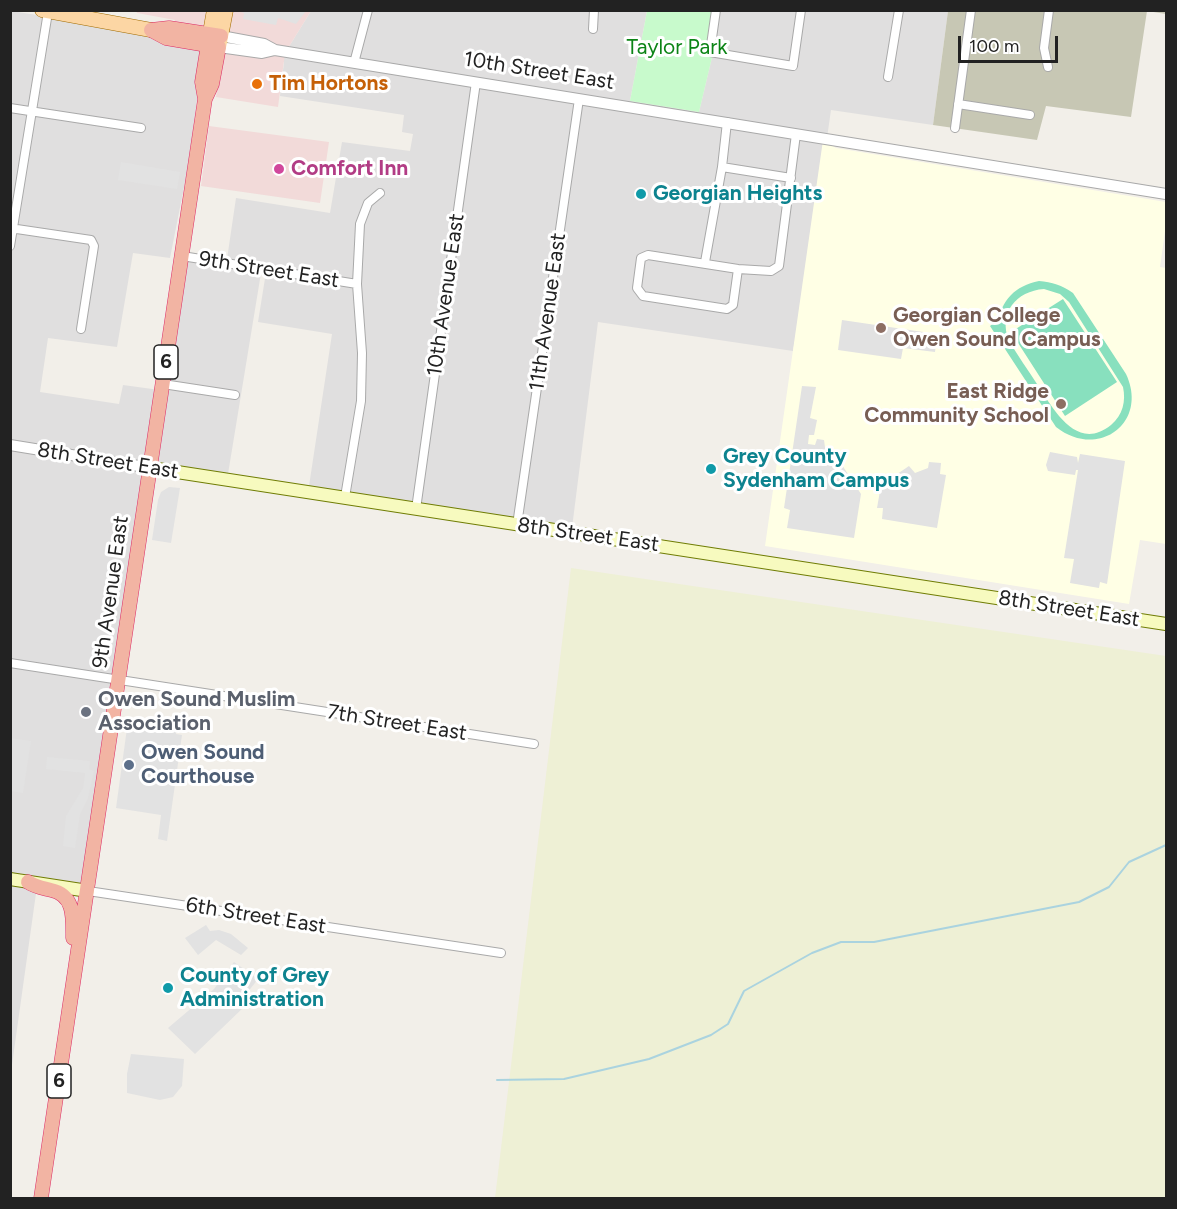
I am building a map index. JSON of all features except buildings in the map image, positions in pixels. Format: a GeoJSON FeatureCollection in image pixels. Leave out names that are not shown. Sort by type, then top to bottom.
{"type":"FeatureCollection","features":[{"type":"Feature","properties":{"kind":"highway","name":"10th Street East"},"geometry":{"type":"LineString","coordinates":[[151,30],[166,38],[215,40]]}},
{"type":"Feature","properties":{"kind":"highway","name":"9th Avenue East"},"geometry":{"type":"LineString","coordinates":[[41,1198],[205,99],[202,82],[215,40]]}},
{"type":"Feature","properties":{"kind":"highway"},"geometry":{"type":"LineString","coordinates":[[28,882],[33,886],[57,891],[69,902],[73,911],[76,964]]}},
{"type":"Feature","properties":{"kind":"main road","name":"9th Avenue East"},"geometry":{"type":"LineString","coordinates":[[214,10],[215,40]]}},
{"type":"Feature","properties":{"kind":"main road","name":"9th Avenue East"},"geometry":{"type":"LineString","coordinates":[[215,40],[226,10]]}},
{"type":"Feature","properties":{"kind":"main road","name":"10th Street East"},"geometry":{"type":"LineString","coordinates":[[45,11],[151,30]]}},
{"type":"Feature","properties":{"kind":"main road","name":"8th Street East"},"geometry":{"type":"LineString","coordinates":[[151,468],[1167,624]]}},
{"type":"Feature","properties":{"kind":"main road","name":"6th Street East"},"geometry":{"type":"LineString","coordinates":[[10,879],[88,891]]}},
{"type":"Feature","properties":{"kind":"street"},"geometry":{"type":"LineString","coordinates":[[354,63],[368,10]]}},
{"type":"Feature","properties":{"kind":"street"},"geometry":{"type":"LineString","coordinates":[[593,29],[594,10]]}},
{"type":"Feature","properties":{"kind":"street"},"geometry":{"type":"LineString","coordinates":[[716,10],[710,52],[793,66],[801,10]]}},
{"type":"Feature","properties":{"kind":"street"},"geometry":{"type":"LineString","coordinates":[[888,77],[899,10]]}},
{"type":"Feature","properties":{"kind":"street"},"geometry":{"type":"LineString","coordinates":[[955,128],[971,10]]}},
{"type":"Feature","properties":{"kind":"street"},"geometry":{"type":"LineString","coordinates":[[1048,67],[1044,48],[1049,10]]}},
{"type":"Feature","properties":{"kind":"street"},"geometry":{"type":"LineString","coordinates":[[10,246],[32,111],[45,11]]}},
{"type":"Feature","properties":{"kind":"street","name":"10th Street East"},"geometry":{"type":"LineString","coordinates":[[215,40],[262,53],[275,50],[1167,194]]}},
{"type":"Feature","properties":{"kind":"street","name":"10th Avenue East"},"geometry":{"type":"LineString","coordinates":[[416,509],[476,82]]}},
{"type":"Feature","properties":{"kind":"street","name":"11th Avenue East"},"geometry":{"type":"LineString","coordinates":[[517,525],[579,99]]}},
{"type":"Feature","properties":{"kind":"street"},"geometry":{"type":"LineString","coordinates":[[958,104],[1030,114]]}},
{"type":"Feature","properties":{"kind":"street"},"geometry":{"type":"LineString","coordinates":[[10,108],[141,128]]}},
{"type":"Feature","properties":{"kind":"street"},"geometry":{"type":"LineString","coordinates":[[705,262],[722,167],[727,122]]}},
{"type":"Feature","properties":{"kind":"street"},"geometry":{"type":"LineString","coordinates":[[738,269],[733,305],[727,309],[643,296],[637,288],[641,258],[648,255],[705,262],[738,269],[771,271],[778,266],[796,134]]}},
{"type":"Feature","properties":{"kind":"street"},"geometry":{"type":"LineString","coordinates":[[722,167],[791,178]]}},
{"type":"Feature","properties":{"kind":"street"},"geometry":{"type":"LineString","coordinates":[[345,497],[361,401],[362,353],[357,284],[360,224],[368,203],[380,193]]}},
{"type":"Feature","properties":{"kind":"street"},"geometry":{"type":"LineString","coordinates":[[12,228],[91,240],[94,246],[81,329]]}},
{"type":"Feature","properties":{"kind":"street","name":"9th Street East"},"geometry":{"type":"LineString","coordinates":[[182,256],[357,284]]}},
{"type":"Feature","properties":{"kind":"street"},"geometry":{"type":"LineString","coordinates":[[163,384],[235,395]]}},
{"type":"Feature","properties":{"kind":"street","name":"8th Street East"},"geometry":{"type":"LineString","coordinates":[[10,445],[151,468]]}},
{"type":"Feature","properties":{"kind":"street","name":"7th Street East"},"geometry":{"type":"LineString","coordinates":[[10,663],[534,744]]}},
{"type":"Feature","properties":{"kind":"street","name":"6th Street East"},"geometry":{"type":"LineString","coordinates":[[88,891],[501,953]]}},
{"type":"Feature","properties":{"kind":"shaded area"},"geometry":{"type":"Polygon","coordinates":[[[235,10],[306,11],[296,24],[278,18],[276,25],[243,19],[244,13],[235,10]]]}},
{"type":"Feature","properties":{"kind":"shaded area"},"geometry":{"type":"Polygon","coordinates":[[[11,11],[285,53],[311,11],[647,11],[630,101],[699,112],[714,49],[719,11],[948,11],[933,125],[831,110],[808,270],[793,351],[598,322],[572,528],[309,486],[332,334],[258,322],[267,266],[227,259],[236,198],[330,213],[342,142],[410,151],[413,134],[402,132],[404,115],[280,96],[284,62],[204,49],[188,167],[170,258],[133,253],[117,347],[48,338],[40,392],[119,404],[123,385],[167,391],[185,261],[261,273],[228,474],[146,463],[84,890],[38,879],[11,1072],[11,11]]]}},
{"type":"Feature","properties":{"kind":"shaded area"},"geometry":{"type":"Polygon","coordinates":[[[136,11],[311,11],[285,53],[278,107],[216,97],[224,44],[173,36],[175,20],[136,11]]]}},
{"type":"Feature","properties":{"kind":"shaded area"},"geometry":{"type":"Polygon","coordinates":[[[948,11],[1147,11],[1131,117],[1046,106],[1037,140],[933,125],[948,11]]]}},
{"type":"Feature","properties":{"kind":"shaded area"},"geometry":{"type":"Polygon","coordinates":[[[1147,11],[1166,11],[1166,14],[1147,11]]]}},
{"type":"Feature","properties":{"kind":"shaded area"},"geometry":{"type":"Polygon","coordinates":[[[209,126],[329,142],[320,203],[201,186],[209,126]]]}},
{"type":"Feature","properties":{"kind":"shaded area"},"geometry":{"type":"Polygon","coordinates":[[[823,140],[836,148],[1166,202],[1166,224],[1160,267],[1166,268],[1166,544],[1140,540],[1129,604],[765,546],[823,140]]]}},
{"type":"Feature","properties":{"kind":"shaded area"},"geometry":{"type":"Polygon","coordinates":[[[121,162],[180,172],[177,189],[118,180],[121,162]]]}},
{"type":"Feature","properties":{"kind":"shaded area"},"geometry":{"type":"Polygon","coordinates":[[[842,320],[937,334],[935,352],[903,348],[901,359],[838,350],[842,320]]]}},
{"type":"Feature","properties":{"kind":"shaded area"},"geometry":{"type":"Polygon","coordinates":[[[802,386],[816,387],[810,418],[817,420],[814,435],[809,435],[808,444],[815,445],[817,439],[824,440],[826,455],[842,465],[861,494],[854,538],[787,528],[790,510],[784,508],[802,386]]]}},
{"type":"Feature","properties":{"kind":"shaded area"},"geometry":{"type":"Polygon","coordinates":[[[1050,452],[1077,457],[1078,463],[1080,454],[1125,461],[1107,584],[1100,582],[1099,588],[1070,583],[1074,559],[1064,558],[1078,470],[1075,475],[1048,471],[1046,465],[1050,452]]]}},
{"type":"Feature","properties":{"kind":"shaded area"},"geometry":{"type":"Polygon","coordinates":[[[929,462],[941,463],[940,474],[946,475],[937,528],[882,519],[883,508],[877,508],[881,485],[909,466],[915,473],[928,468],[929,462]]]}},
{"type":"Feature","properties":{"kind":"shaded area"},"geometry":{"type":"Polygon","coordinates":[[[169,487],[180,488],[171,543],[152,540],[158,500],[161,492],[169,487]]]}},
{"type":"Feature","properties":{"kind":"shaded area"},"geometry":{"type":"Polygon","coordinates":[[[571,568],[1166,656],[1166,1198],[495,1198],[571,568]]]}},
{"type":"Feature","properties":{"kind":"shaded area"},"geometry":{"type":"Polygon","coordinates":[[[128,721],[177,728],[176,734],[182,735],[167,841],[158,839],[161,815],[116,808],[128,721]]]}},
{"type":"Feature","properties":{"kind":"shaded area"},"geometry":{"type":"Polygon","coordinates":[[[10,738],[31,741],[23,793],[11,791],[10,738]]]}},
{"type":"Feature","properties":{"kind":"shaded area"},"geometry":{"type":"Polygon","coordinates":[[[47,757],[90,761],[89,769],[94,771],[88,798],[80,814],[75,848],[63,846],[66,816],[83,788],[85,773],[46,769],[47,757]]]}},
{"type":"Feature","properties":{"kind":"shaded area"},"geometry":{"type":"Polygon","coordinates":[[[206,925],[210,931],[219,930],[231,934],[248,948],[241,955],[216,940],[198,955],[185,938],[206,925]]]}},
{"type":"Feature","properties":{"kind":"shaded area"},"geometry":{"type":"Polygon","coordinates":[[[234,962],[258,979],[240,1002],[244,1007],[195,1054],[168,1028],[214,989],[234,962]]]}},
{"type":"Feature","properties":{"kind":"shaded area"},"geometry":{"type":"Polygon","coordinates":[[[131,1054],[184,1059],[182,1086],[173,1097],[160,1100],[127,1093],[127,1074],[131,1054]]]}},
{"type":"Feature","properties":{"kind":"green space","name":"Taylor Park"},"geometry":{"type":"Polygon","coordinates":[[[647,11],[719,11],[714,49],[699,112],[630,101],[647,11]]]}},
{"type":"Feature","properties":{"kind":"green space"},"geometry":{"type":"Polygon","coordinates":[[[1039,281],[1053,283],[1073,293],[1126,374],[1131,392],[1131,408],[1125,421],[1103,438],[1088,440],[1072,436],[1056,427],[990,326],[996,321],[998,324],[1002,308],[1011,295],[1030,283],[1039,281]],[[1044,289],[1025,294],[1012,305],[1006,321],[1006,331],[1009,341],[1058,415],[1076,431],[1087,434],[1098,432],[1111,425],[1121,412],[1124,403],[1123,387],[1069,302],[1060,294],[1044,289]]]}},
{"type":"Feature","properties":{"kind":"green space"},"geometry":{"type":"Polygon","coordinates":[[[1063,299],[1117,382],[1065,416],[1011,332],[1063,299]]]}},
{"type":"Feature","properties":{"kind":"waterway"},"geometry":{"type":"LineString","coordinates":[[497,1080],[564,1079],[649,1059],[711,1035],[728,1024],[744,991],[812,953],[841,942],[874,942],[1079,902],[1109,887],[1129,862],[1166,845]]}},
{"type":"Feature","properties":{"kind":"place","name":"Tim Hortons"},"geometry":{"type":"Point","coordinates":[257,84]}},
{"type":"Feature","properties":{"kind":"place","name":"Comfort Inn"},"geometry":{"type":"Point","coordinates":[279,169]}},
{"type":"Feature","properties":{"kind":"place","name":"Georgian Heights"},"geometry":{"type":"Point","coordinates":[641,194]}},
{"type":"Feature","properties":{"kind":"place","name":"Georgian College Owen Sound Campus"},"geometry":{"type":"Point","coordinates":[881,328]}},
{"type":"Feature","properties":{"kind":"place","name":"East Ridge Community School"},"geometry":{"type":"Point","coordinates":[1061,404]}},
{"type":"Feature","properties":{"kind":"place","name":"Grey County Sydenham Campus"},"geometry":{"type":"Point","coordinates":[711,469]}},
{"type":"Feature","properties":{"kind":"place","name":"Owen Sound Muslim Association"},"geometry":{"type":"Point","coordinates":[86,712]}},
{"type":"Feature","properties":{"kind":"place","name":"Owen Sound Courthouse"},"geometry":{"type":"Point","coordinates":[129,765]}},
{"type":"Feature","properties":{"kind":"place","name":"County of Grey Administration"},"geometry":{"type":"Point","coordinates":[168,988]}}]}
